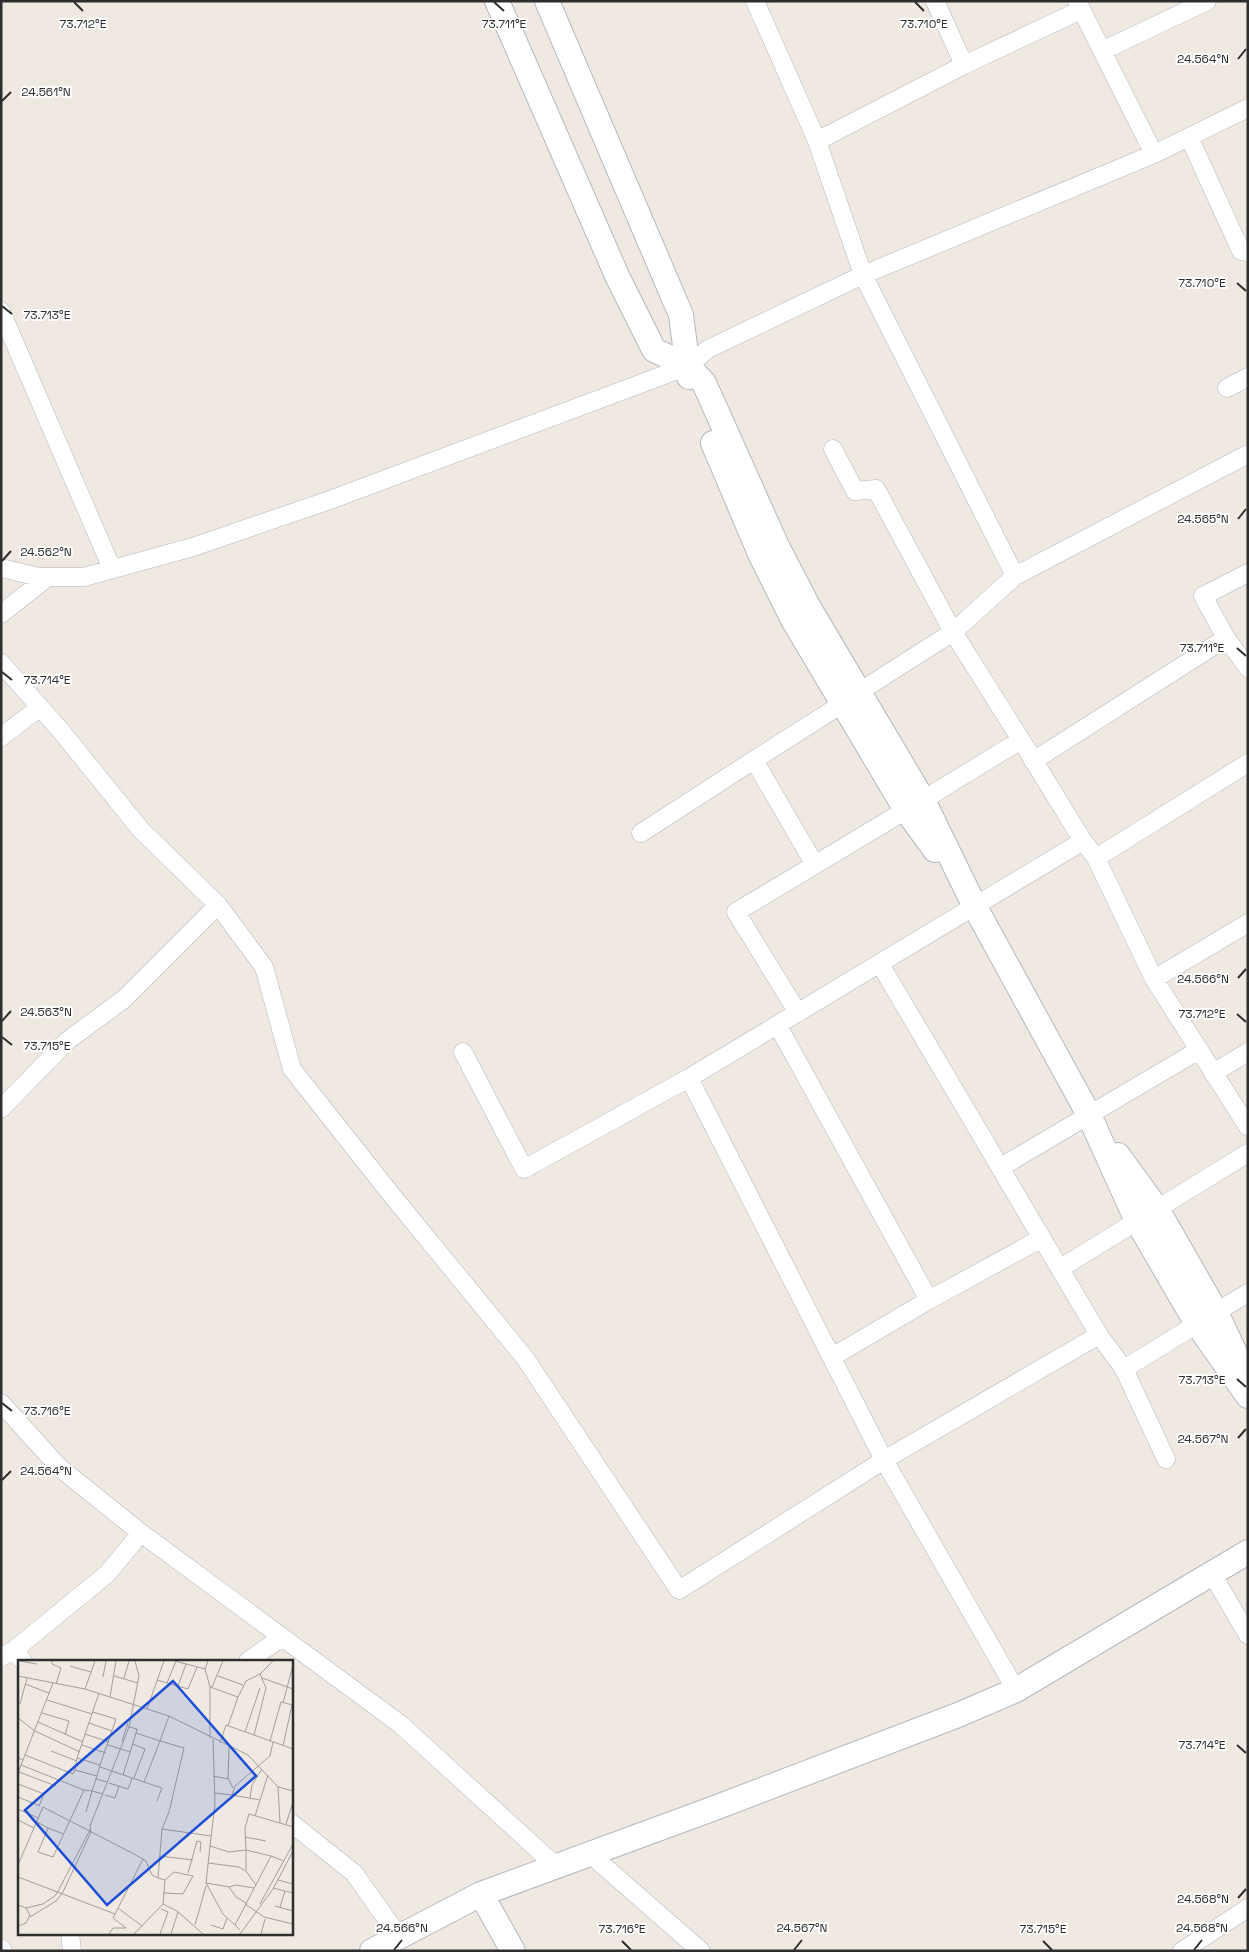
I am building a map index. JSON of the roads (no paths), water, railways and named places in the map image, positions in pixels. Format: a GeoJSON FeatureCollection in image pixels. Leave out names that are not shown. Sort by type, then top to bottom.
{"type":"FeatureCollection","features":[{"type":"Feature","properties":{"kind":"street"},"geometry":{"type":"LineString","coordinates":[[497,1],[618,278],[654,350],[688,366]]}},
{"type":"Feature","properties":{"kind":"street"},"geometry":{"type":"LineString","coordinates":[[547,1],[681,315],[690,388],[761,556],[792,618],[850,698],[975,907],[1089,1115],[1137,1221],[1248,1380]]}},
{"type":"Feature","properties":{"kind":"street"},"geometry":{"type":"LineString","coordinates":[[755,1],[817,141],[863,275],[1015,576]]}},
{"type":"Feature","properties":{"kind":"street"},"geometry":{"type":"LineString","coordinates":[[935,1],[964,65]]}},
{"type":"Feature","properties":{"kind":"street"},"geometry":{"type":"LineString","coordinates":[[1102,51],[1206,1]]}},
{"type":"Feature","properties":{"kind":"street"},"geometry":{"type":"LineString","coordinates":[[817,141],[1079,6],[1154,154]]}},
{"type":"Feature","properties":{"kind":"street"},"geometry":{"type":"LineString","coordinates":[[1,568],[48,577],[84,577],[193,547],[330,500],[688,366],[708,349],[863,275],[1154,154],[1248,108]]}},
{"type":"Feature","properties":{"kind":"street"},"geometry":{"type":"LineString","coordinates":[[1189,137],[1241,251],[1248,252]]}},
{"type":"Feature","properties":{"kind":"street"},"geometry":{"type":"LineString","coordinates":[[1,311],[112,569]]}},
{"type":"Feature","properties":{"kind":"street"},"geometry":{"type":"LineString","coordinates":[[1227,388],[1248,377]]}},
{"type":"Feature","properties":{"kind":"street"},"geometry":{"type":"LineString","coordinates":[[833,449],[855,491],[876,489],[954,632],[1083,841],[1096,858],[1154,980],[1248,1127]]}},
{"type":"Feature","properties":{"kind":"street"},"geometry":{"type":"LineString","coordinates":[[641,833],[954,632],[1015,576],[1248,454]]}},
{"type":"Feature","properties":{"kind":"street"},"geometry":{"type":"LineString","coordinates":[[1248,573],[1203,596],[1226,638],[1248,668]]}},
{"type":"Feature","properties":{"kind":"street"},"geometry":{"type":"LineString","coordinates":[[1,614],[48,577]]}},
{"type":"Feature","properties":{"kind":"street"},"geometry":{"type":"LineString","coordinates":[[1033,760],[1226,638]]}},
{"type":"Feature","properties":{"kind":"street"},"geometry":{"type":"LineString","coordinates":[[1,663],[40,707],[141,830],[218,905],[264,967],[292,1069],[390,1193],[525,1358],[679,1590],[884,1460],[1100,1335]]}},
{"type":"Feature","properties":{"kind":"street"},"geometry":{"type":"LineString","coordinates":[[1,736],[40,707]]}},
{"type":"Feature","properties":{"kind":"street"},"geometry":{"type":"LineString","coordinates":[[798,1013],[736,912],[1021,740]]}},
{"type":"Feature","properties":{"kind":"street"},"geometry":{"type":"LineString","coordinates":[[754,760],[814,865]]}},
{"type":"Feature","properties":{"kind":"street"},"geometry":{"type":"LineString","coordinates":[[1096,858],[1248,764]]}},
{"type":"Feature","properties":{"kind":"street"},"geometry":{"type":"LineString","coordinates":[[463,1052],[524,1169],[689,1078],[778,1026],[1083,841]]}},
{"type":"Feature","properties":{"kind":"street"},"geometry":{"type":"LineString","coordinates":[[1,1109],[67,1041],[124,1000],[218,905]]}},
{"type":"Feature","properties":{"kind":"street"},"geometry":{"type":"LineString","coordinates":[[1154,980],[1248,923]]}},
{"type":"Feature","properties":{"kind":"street"},"geometry":{"type":"LineString","coordinates":[[880,964],[1100,1335],[1124,1369],[1166,1459]]}},
{"type":"Feature","properties":{"kind":"street"},"geometry":{"type":"LineString","coordinates":[[778,1026],[929,1300]]}},
{"type":"Feature","properties":{"kind":"street"},"geometry":{"type":"LineString","coordinates":[[1000,1167],[1198,1050]]}},
{"type":"Feature","properties":{"kind":"street"},"geometry":{"type":"LineString","coordinates":[[1213,1073],[1248,1052]]}},
{"type":"Feature","properties":{"kind":"street"},"geometry":{"type":"LineString","coordinates":[[689,1078],[884,1460],[1016,1690]]}},
{"type":"Feature","properties":{"kind":"street"},"geometry":{"type":"LineString","coordinates":[[1089,1115],[1157,1209],[1206,1318],[1248,1396]]}},
{"type":"Feature","properties":{"kind":"street"},"geometry":{"type":"LineString","coordinates":[[1157,1209],[1248,1153]]}},
{"type":"Feature","properties":{"kind":"street"},"geometry":{"type":"LineString","coordinates":[[1061,1268],[1137,1221]]}},
{"type":"Feature","properties":{"kind":"street"},"geometry":{"type":"LineString","coordinates":[[832,1357],[929,1300],[1042,1238]]}},
{"type":"Feature","properties":{"kind":"street"},"geometry":{"type":"LineString","coordinates":[[1124,1369],[1248,1292]]}},
{"type":"Feature","properties":{"kind":"street"},"geometry":{"type":"LineString","coordinates":[[1,1403],[60,1468],[141,1533],[400,1724],[556,1866]]}},
{"type":"Feature","properties":{"kind":"street"},"geometry":{"type":"LineString","coordinates":[[13,1656],[107,1574],[141,1533]]}},
{"type":"Feature","properties":{"kind":"street"},"geometry":{"type":"LineString","coordinates":[[372,1951],[481,1894],[958,1715],[1016,1690],[1248,1552]]}},
{"type":"Feature","properties":{"kind":"street"},"geometry":{"type":"LineString","coordinates":[[1212,1574],[1248,1635]]}},
{"type":"Feature","properties":{"kind":"street"},"geometry":{"type":"LineString","coordinates":[[249,1660],[282,1637]]}},
{"type":"Feature","properties":{"kind":"street"},"geometry":{"type":"LineString","coordinates":[[292,1823],[354,1873],[400,1936]]}},
{"type":"Feature","properties":{"kind":"street"},"geometry":{"type":"LineString","coordinates":[[590,1854],[701,1951]]}},
{"type":"Feature","properties":{"kind":"street"},"geometry":{"type":"LineString","coordinates":[[481,1894],[513,1951]]}},
{"type":"Feature","properties":{"kind":"street"},"geometry":{"type":"LineString","coordinates":[[1182,1951],[1248,1908]]}},
{"type":"Feature","properties":{"kind":"street"},"geometry":{"type":"LineString","coordinates":[[70,1934],[72,1951]]}}]}
